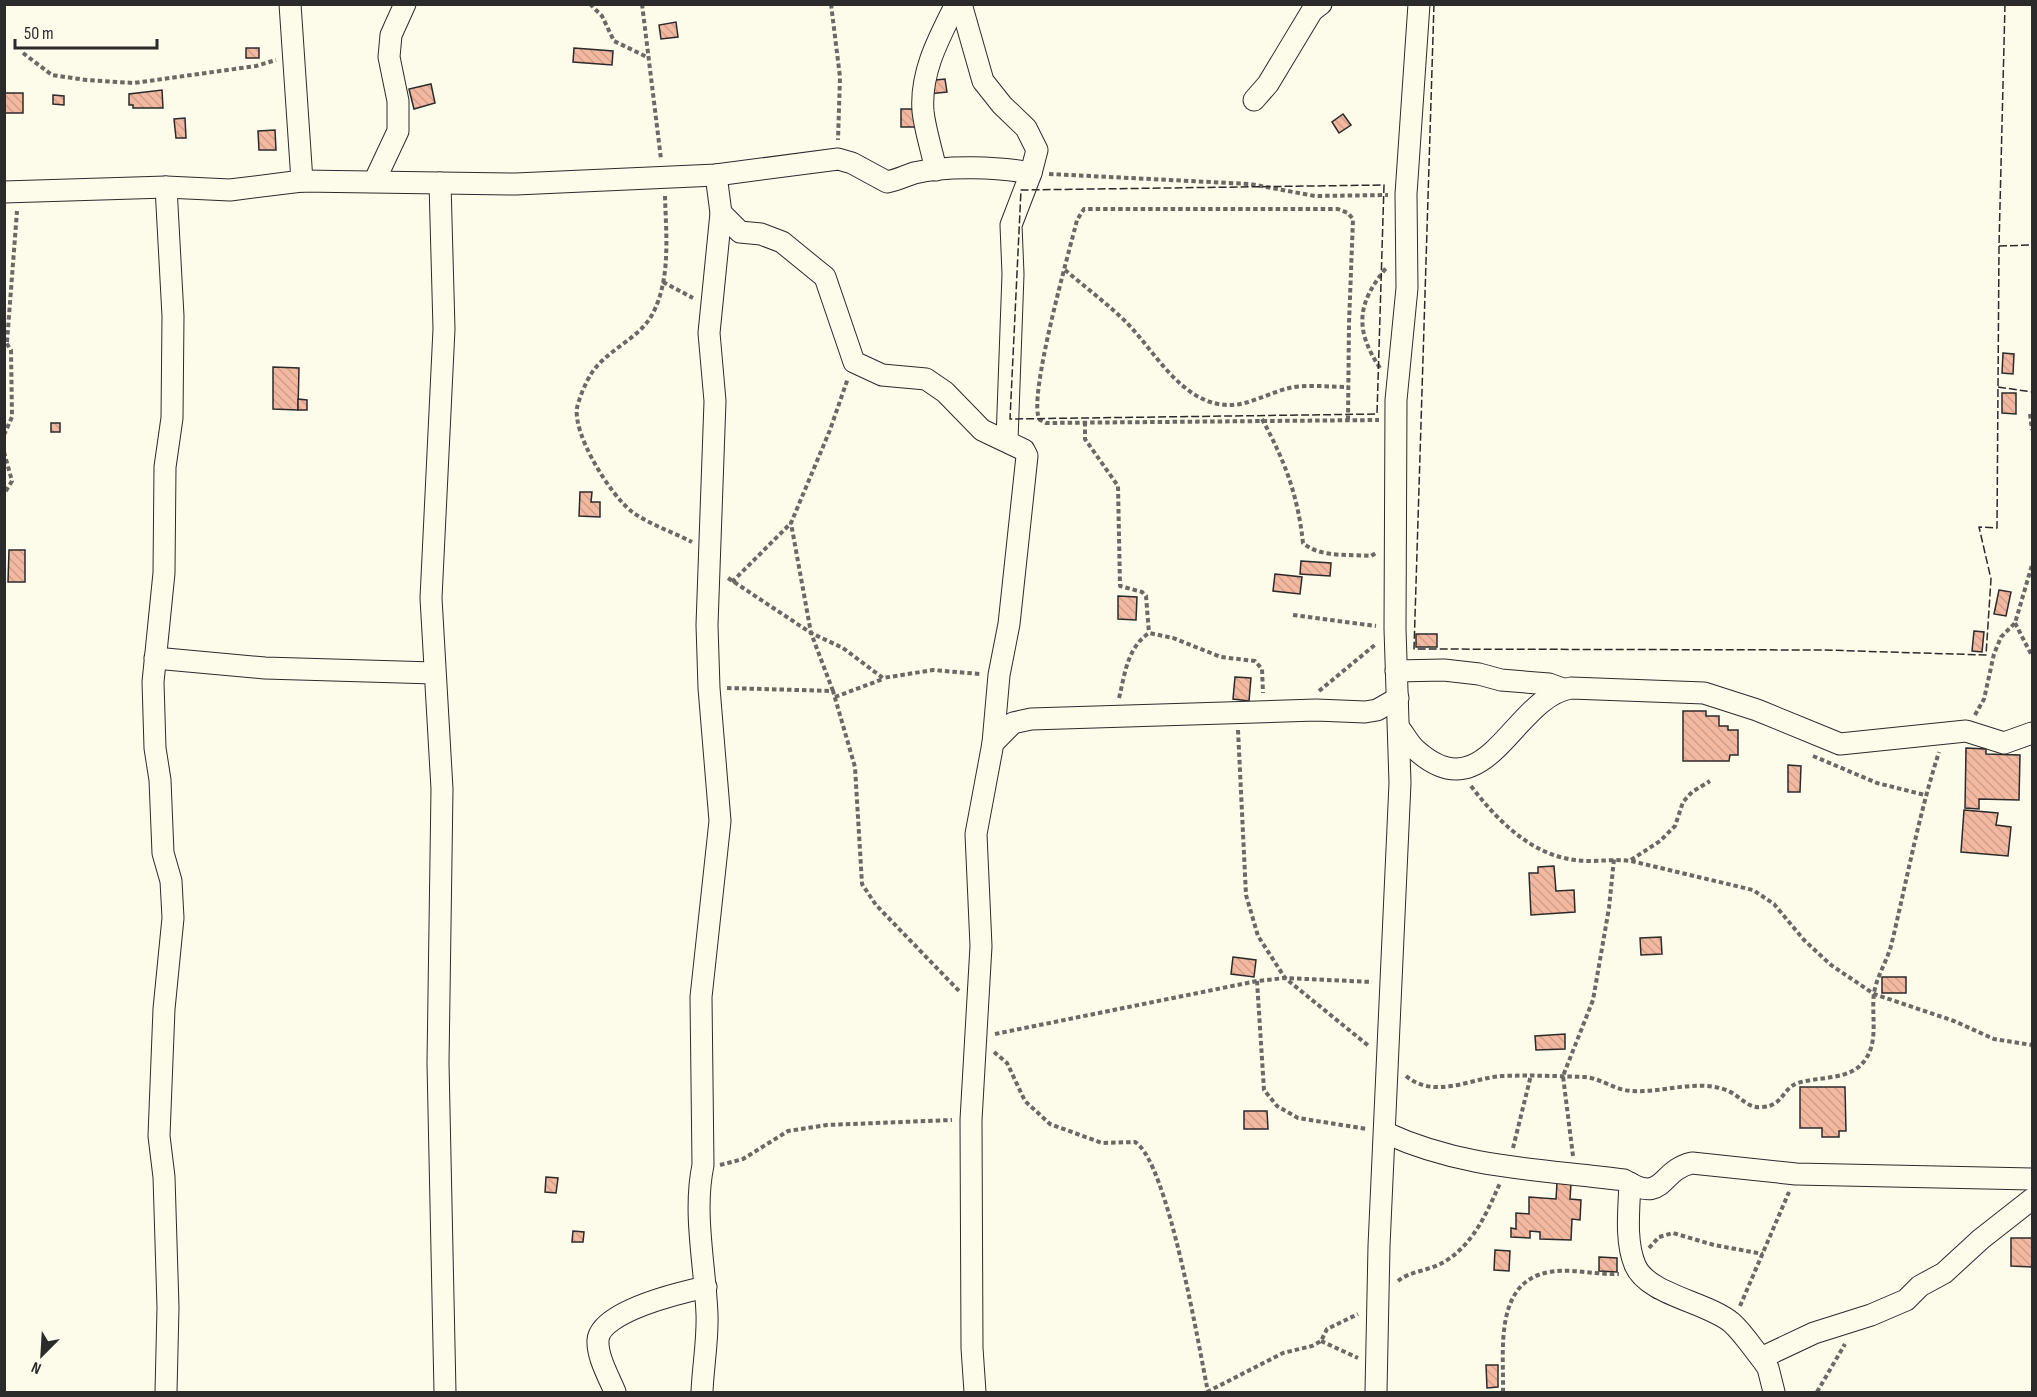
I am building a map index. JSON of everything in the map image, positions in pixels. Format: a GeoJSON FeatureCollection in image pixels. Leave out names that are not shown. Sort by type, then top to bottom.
{"type":"FeatureCollection","features":[{"type":"Feature","properties":{"kind":"street"},"geometry":{"type":"LineString","coordinates":[[290,4],[302,181]]}},
{"type":"Feature","properties":{"kind":"street"},"geometry":{"type":"LineString","coordinates":[[375,180],[398,131],[398,101],[389,57],[391,35],[405,4]]}},
{"type":"Feature","properties":{"kind":"street"},"geometry":{"type":"LineString","coordinates":[[936,170],[923,111],[926,75],[936,43],[956,4]]}},
{"type":"Feature","properties":{"kind":"street"},"geometry":{"type":"LineString","coordinates":[[962,4],[983,81],[1034,141],[1037,150],[1031,173],[1011,225],[1013,274],[1007,440]]}},
{"type":"Feature","properties":{"kind":"street"},"geometry":{"type":"LineString","coordinates":[[1254,100],[1268,84],[1312,11],[1321,4]]}},
{"type":"Feature","properties":{"kind":"street"},"geometry":{"type":"LineString","coordinates":[[1376,1392],[1377,1303],[1389,1062],[1399,728],[1395,629],[1396,410],[1407,288],[1406,194],[1419,4]]}},
{"type":"Feature","properties":{"kind":"street"},"geometry":{"type":"LineString","coordinates":[[11,193],[166,187],[230,190],[302,181],[375,180],[516,184],[664,178],[716,175],[838,159],[852,163],[887,182],[913,173],[936,170],[1014,169],[1031,173]]}},
{"type":"Feature","properties":{"kind":"street"},"geometry":{"type":"LineString","coordinates":[[702,1392],[708,1332],[700,1204],[703,1165],[701,997],[720,821],[709,688],[707,608],[715,401],[709,333],[721,213],[716,175]]}},
{"type":"Feature","properties":{"kind":"street"},"geometry":{"type":"LineString","coordinates":[[440,183],[444,329],[431,598],[442,789],[438,1063],[445,1392]]}},
{"type":"Feature","properties":{"kind":"street"},"geometry":{"type":"LineString","coordinates":[[166,187],[173,316],[172,418],[166,458],[164,573],[155,658],[155,748],[160,780],[163,853],[171,881],[173,918],[164,1009],[159,1136],[164,1177],[167,1295],[166,1392]]}},
{"type":"Feature","properties":{"kind":"street"},"geometry":{"type":"LineString","coordinates":[[721,213],[740,232],[761,234],[782,242],[825,277],[854,362],[882,375],[926,379],[945,392],[982,430],[1007,440],[1024,450],[1027,456],[1009,624],[999,675],[993,743],[976,834],[981,946],[971,1120],[972,1348],[975,1392]]}},
{"type":"Feature","properties":{"kind":"street"},"geometry":{"type":"LineString","coordinates":[[155,658],[265,668],[434,673]]}},
{"type":"Feature","properties":{"kind":"street"},"geometry":{"type":"LineString","coordinates":[[1396,671],[1444,670],[1479,674],[1501,680],[1550,684],[1563,689],[1642,689],[1704,693],[1757,710],[1840,744],[1956,733],[2004,743],[2032,733]]}},
{"type":"Feature","properties":{"kind":"street"},"geometry":{"type":"LineString","coordinates":[[1399,728],[1414,748],[1430,761],[1442,767],[1459,770],[1474,765],[1497,749],[1537,707],[1563,689]]}},
{"type":"Feature","properties":{"kind":"street"},"geometry":{"type":"LineString","coordinates":[[993,743],[1013,723],[1019,721],[1296,710],[1365,712],[1377,710],[1398,698]]}},
{"type":"Feature","properties":{"kind":"street"},"geometry":{"type":"LineString","coordinates":[[996,703],[1019,721]]}},
{"type":"Feature","properties":{"kind":"street"},"geometry":{"type":"LineString","coordinates":[[1386,1132],[1412,1144],[1507,1168],[1624,1180],[1648,1190],[1658,1188],[1676,1169],[1692,1163],[1796,1174],[2032,1179]]}},
{"type":"Feature","properties":{"kind":"street"},"geometry":{"type":"LineString","coordinates":[[1630,1183],[1629,1226],[1635,1265],[1654,1286],[1706,1307],[1732,1323],[1768,1368],[1774,1392]]}},
{"type":"Feature","properties":{"kind":"street"},"geometry":{"type":"LineString","coordinates":[[1761,1358],[1814,1333],[1858,1320],[1906,1300],[1920,1286],[1944,1273],[1981,1239],[2032,1199]]}},
{"type":"Feature","properties":{"kind":"street"},"geometry":{"type":"LineString","coordinates":[[615,1392],[600,1355],[598,1340],[601,1330],[611,1319],[672,1294],[706,1287]]}},
{"type":"Feature","properties":{"kind":"path"},"geometry":{"type":"LineString","coordinates":[[590,4],[602,16],[614,41],[647,57]]}},
{"type":"Feature","properties":{"kind":"path"},"geometry":{"type":"LineString","coordinates":[[642,4],[664,178],[666,242],[663,282],[653,313],[640,330],[616,347],[591,374],[577,408],[585,444],[601,476],[631,511],[710,553],[732,582],[811,633],[843,648],[884,678]]}},
{"type":"Feature","properties":{"kind":"path"},"geometry":{"type":"LineString","coordinates":[[831,4],[840,77],[838,159]]}},
{"type":"Feature","properties":{"kind":"path"},"geometry":{"type":"LineString","coordinates":[[23,53],[51,75],[134,83],[256,66],[294,54]]}},
{"type":"Feature","properties":{"kind":"path"},"geometry":{"type":"LineString","coordinates":[[1031,173],[1250,184],[1315,196],[1406,194]]}},
{"type":"Feature","properties":{"kind":"path"},"geometry":{"type":"LineString","coordinates":[[4,435],[12,417],[11,350],[6,341],[11,193]]}},
{"type":"Feature","properties":{"kind":"path"},"geometry":{"type":"LineString","coordinates":[[1348,420],[1353,219],[1348,213],[1338,208],[1084,209],[1077,220],[1042,361],[1038,417],[1046,423],[1261,419],[1348,420],[1396,410],[1366,344],[1361,319],[1377,279],[1408,249]]}},
{"type":"Feature","properties":{"kind":"path"},"geometry":{"type":"LineString","coordinates":[[1065,270],[1125,321],[1193,394],[1213,404],[1230,405],[1291,388],[1348,387]]}},
{"type":"Feature","properties":{"kind":"path"},"geometry":{"type":"LineString","coordinates":[[663,282],[710,307]]}},
{"type":"Feature","properties":{"kind":"path"},"geometry":{"type":"LineString","coordinates":[[732,582],[791,523],[830,429],[854,362]]}},
{"type":"Feature","properties":{"kind":"path"},"geometry":{"type":"LineString","coordinates":[[2030,414],[2032,430]]}},
{"type":"Feature","properties":{"kind":"path"},"geometry":{"type":"LineString","coordinates":[[1261,419],[1282,457],[1292,484],[1299,507],[1303,543],[1311,550],[1325,553],[1371,556],[1396,542]]}},
{"type":"Feature","properties":{"kind":"path"},"geometry":{"type":"LineString","coordinates":[[1085,422],[1085,439],[1118,486],[1120,586],[1142,592],[1146,596],[1149,633]]}},
{"type":"Feature","properties":{"kind":"path"},"geometry":{"type":"LineString","coordinates":[[4,452],[12,481],[4,494]]}},
{"type":"Feature","properties":{"kind":"path"},"geometry":{"type":"LineString","coordinates":[[791,523],[811,633],[835,697],[855,767],[862,884],[876,905],[979,1012]]}},
{"type":"Feature","properties":{"kind":"path"},"geometry":{"type":"LineString","coordinates":[[1237,714],[1246,895],[1258,936],[1285,978],[1412,1081],[1449,1088],[1499,1076],[1563,1076],[1593,1078],[1613,1088],[1630,1091],[1690,1086],[1726,1089],[1746,1104],[1757,1107],[1777,1105],[1796,1084],[1856,1069],[1865,1060],[1872,1046],[1874,994],[1888,958],[1925,795],[1956,733],[1984,699],[1994,654],[2001,637],[2014,623],[2032,565]]}},
{"type":"Feature","properties":{"kind":"path"},"geometry":{"type":"LineString","coordinates":[[1293,615],[1395,629]]}},
{"type":"Feature","properties":{"kind":"path"},"geometry":{"type":"LineString","coordinates":[[2014,623],[2032,656]]}},
{"type":"Feature","properties":{"kind":"path"},"geometry":{"type":"LineString","coordinates":[[1296,710],[1395,629]]}},
{"type":"Feature","properties":{"kind":"path"},"geometry":{"type":"LineString","coordinates":[[1114,716],[1132,650],[1137,641],[1149,633],[1173,638],[1215,655],[1255,660],[1262,669],[1263,711]]}},
{"type":"Feature","properties":{"kind":"path"},"geometry":{"type":"LineString","coordinates":[[835,697],[884,678],[933,670],[999,675]]}},
{"type":"Feature","properties":{"kind":"path"},"geometry":{"type":"LineString","coordinates":[[709,688],[832,691]]}},
{"type":"Feature","properties":{"kind":"path"},"geometry":{"type":"LineString","coordinates":[[1804,750],[1823,762],[1877,783],[1925,795]]}},
{"type":"Feature","properties":{"kind":"path"},"geometry":{"type":"LineString","coordinates":[[1459,770],[1495,818],[1524,842],[1561,857],[1587,861],[1614,859],[1630,861],[1753,890],[1774,904],[1804,940],[1831,964],[1874,994],[1954,1021],[1994,1039],[2032,1045]]}},
{"type":"Feature","properties":{"kind":"path"},"geometry":{"type":"LineString","coordinates":[[1630,861],[1660,841],[1674,826],[1683,802],[1692,792],[1710,782]]}},
{"type":"Feature","properties":{"kind":"path"},"geometry":{"type":"LineString","coordinates":[[1576,1174],[1563,1076],[1593,1000],[1610,908],[1614,859]]}},
{"type":"Feature","properties":{"kind":"path"},"geometry":{"type":"LineString","coordinates":[[977,1037],[1257,981],[1285,978],[1391,983]]}},
{"type":"Feature","properties":{"kind":"path"},"geometry":{"type":"LineString","coordinates":[[1257,981],[1264,1090],[1277,1106],[1298,1118],[1386,1132]]}},
{"type":"Feature","properties":{"kind":"path"},"geometry":{"type":"LineString","coordinates":[[977,1037],[1007,1063],[1025,1101],[1050,1124],[1102,1143],[1135,1142],[1146,1154],[1176,1230],[1208,1392],[1283,1353],[1321,1341],[1376,1365]]}},
{"type":"Feature","properties":{"kind":"path"},"geometry":{"type":"LineString","coordinates":[[1321,1341],[1327,1329],[1377,1303],[1402,1277],[1444,1262],[1463,1245],[1484,1219],[1507,1168],[1520,1127],[1531,1075]]}},
{"type":"Feature","properties":{"kind":"path"},"geometry":{"type":"LineString","coordinates":[[703,1165],[720,1165],[743,1159],[788,1131],[827,1125],[971,1120]]}},
{"type":"Feature","properties":{"kind":"path"},"geometry":{"type":"LineString","coordinates":[[1732,1323],[1796,1174]]}},
{"type":"Feature","properties":{"kind":"path"},"geometry":{"type":"LineString","coordinates":[[1503,1392],[1503,1329],[1513,1298],[1537,1275],[1552,1271],[1618,1274],[1635,1265],[1659,1237],[1666,1233],[1763,1254]]}},
{"type":"Feature","properties":{"kind":"path"},"geometry":{"type":"LineString","coordinates":[[1817,1392],[1858,1320]]}},
{"type":"Feature","properties":{"kind":"building"},"geometry":{"type":"Polygon","coordinates":[[[676,22],[678,37],[661,39],[659,25],[676,22]]]}},
{"type":"Feature","properties":{"kind":"building"},"geometry":{"type":"Polygon","coordinates":[[[246,48],[259,48],[259,58],[246,58],[246,48]]]}},
{"type":"Feature","properties":{"kind":"building"},"geometry":{"type":"Polygon","coordinates":[[[574,48],[613,51],[612,65],[573,62],[574,48]]]}},
{"type":"Feature","properties":{"kind":"building"},"geometry":{"type":"Polygon","coordinates":[[[945,79],[947,92],[928,94],[926,81],[945,79]]]}},
{"type":"Feature","properties":{"kind":"building"},"geometry":{"type":"Polygon","coordinates":[[[431,84],[435,103],[414,109],[409,89],[431,84]]]}},
{"type":"Feature","properties":{"kind":"building"},"geometry":{"type":"Polygon","coordinates":[[[162,90],[163,108],[133,108],[133,105],[129,105],[129,94],[162,90]]]}},
{"type":"Feature","properties":{"kind":"building"},"geometry":{"type":"Polygon","coordinates":[[[4,93],[23,93],[23,113],[4,113],[4,93]]]}},
{"type":"Feature","properties":{"kind":"building"},"geometry":{"type":"Polygon","coordinates":[[[53,95],[64,96],[64,105],[53,104],[53,95]]]}},
{"type":"Feature","properties":{"kind":"building"},"geometry":{"type":"Polygon","coordinates":[[[901,109],[918,109],[918,127],[901,127],[901,109]]]}},
{"type":"Feature","properties":{"kind":"building"},"geometry":{"type":"Polygon","coordinates":[[[1343,114],[1351,125],[1339,133],[1332,122],[1343,114]]]}},
{"type":"Feature","properties":{"kind":"building"},"geometry":{"type":"Polygon","coordinates":[[[185,118],[186,138],[176,138],[174,119],[185,118]]]}},
{"type":"Feature","properties":{"kind":"building"},"geometry":{"type":"Polygon","coordinates":[[[275,130],[276,150],[259,150],[258,131],[275,130]]]}},
{"type":"Feature","properties":{"kind":"building"},"geometry":{"type":"Polygon","coordinates":[[[2003,353],[2014,354],[2013,374],[2002,373],[2003,353]]]}},
{"type":"Feature","properties":{"kind":"building"},"geometry":{"type":"Polygon","coordinates":[[[273,367],[299,368],[298,410],[273,409],[273,367]]]}},
{"type":"Feature","properties":{"kind":"building"},"geometry":{"type":"Polygon","coordinates":[[[2002,393],[2016,393],[2016,414],[2002,413],[2002,393]]]}},
{"type":"Feature","properties":{"kind":"building"},"geometry":{"type":"Polygon","coordinates":[[[298,399],[307,400],[307,410],[298,410],[298,399]]]}},
{"type":"Feature","properties":{"kind":"building"},"geometry":{"type":"Polygon","coordinates":[[[51,423],[60,423],[60,432],[51,432],[51,423]]]}},
{"type":"Feature","properties":{"kind":"building"},"geometry":{"type":"Polygon","coordinates":[[[580,492],[592,492],[591,502],[600,502],[600,517],[579,516],[580,492]]]}},
{"type":"Feature","properties":{"kind":"building"},"geometry":{"type":"Polygon","coordinates":[[[9,550],[25,550],[25,582],[8,582],[9,550]]]}},
{"type":"Feature","properties":{"kind":"building"},"geometry":{"type":"Polygon","coordinates":[[[1301,561],[1331,563],[1330,576],[1300,574],[1301,561]]]}},
{"type":"Feature","properties":{"kind":"building"},"geometry":{"type":"Polygon","coordinates":[[[1275,574],[1302,577],[1300,594],[1273,591],[1275,574]]]}},
{"type":"Feature","properties":{"kind":"building"},"geometry":{"type":"Polygon","coordinates":[[[1999,590],[2011,592],[2006,616],[1994,614],[1999,590]]]}},
{"type":"Feature","properties":{"kind":"building"},"geometry":{"type":"Polygon","coordinates":[[[1118,596],[1137,597],[1136,620],[1118,619],[1118,596]]]}},
{"type":"Feature","properties":{"kind":"building"},"geometry":{"type":"Polygon","coordinates":[[[1974,631],[1984,632],[1982,652],[1972,651],[1974,631]]]}},
{"type":"Feature","properties":{"kind":"building"},"geometry":{"type":"Polygon","coordinates":[[[1416,634],[1437,634],[1437,647],[1416,647],[1416,634]]]}},
{"type":"Feature","properties":{"kind":"building"},"geometry":{"type":"Polygon","coordinates":[[[1235,677],[1251,678],[1249,701],[1233,699],[1235,677]]]}},
{"type":"Feature","properties":{"kind":"building"},"geometry":{"type":"Polygon","coordinates":[[[1683,711],[1706,711],[1706,716],[1719,716],[1719,726],[1728,726],[1728,730],[1738,730],[1738,755],[1730,755],[1729,761],[1683,761],[1683,711]]]}},
{"type":"Feature","properties":{"kind":"building"},"geometry":{"type":"Polygon","coordinates":[[[1966,748],[1986,749],[1986,754],[2020,755],[2019,800],[1979,799],[1979,809],[1965,808],[1966,748]]]}},
{"type":"Feature","properties":{"kind":"building"},"geometry":{"type":"Polygon","coordinates":[[[1788,765],[1801,766],[1800,792],[1788,792],[1788,765]]]}},
{"type":"Feature","properties":{"kind":"building"},"geometry":{"type":"Polygon","coordinates":[[[1964,810],[1998,813],[1996,825],[2011,827],[2008,856],[1961,852],[1964,810]]]}},
{"type":"Feature","properties":{"kind":"building"},"geometry":{"type":"Polygon","coordinates":[[[1554,866],[1556,891],[1574,890],[1575,912],[1531,915],[1529,873],[1538,873],[1538,867],[1554,866]]]}},
{"type":"Feature","properties":{"kind":"building"},"geometry":{"type":"Polygon","coordinates":[[[1661,937],[1662,954],[1641,955],[1640,938],[1661,937]]]}},
{"type":"Feature","properties":{"kind":"building"},"geometry":{"type":"Polygon","coordinates":[[[1233,957],[1256,960],[1254,977],[1231,974],[1233,957]]]}},
{"type":"Feature","properties":{"kind":"building"},"geometry":{"type":"Polygon","coordinates":[[[1882,977],[1906,977],[1906,993],[1882,993],[1882,977]]]}},
{"type":"Feature","properties":{"kind":"building"},"geometry":{"type":"Polygon","coordinates":[[[1565,1034],[1565,1049],[1536,1050],[1535,1036],[1565,1034]]]}},
{"type":"Feature","properties":{"kind":"building"},"geometry":{"type":"Polygon","coordinates":[[[1800,1087],[1845,1087],[1846,1131],[1839,1131],[1839,1137],[1822,1137],[1822,1128],[1800,1128],[1800,1087]]]}},
{"type":"Feature","properties":{"kind":"building"},"geometry":{"type":"Polygon","coordinates":[[[1244,1111],[1267,1111],[1268,1129],[1244,1129],[1244,1111]]]}},
{"type":"Feature","properties":{"kind":"building"},"geometry":{"type":"Polygon","coordinates":[[[546,1177],[558,1178],[556,1193],[545,1192],[546,1177]]]}},
{"type":"Feature","properties":{"kind":"building"},"geometry":{"type":"Polygon","coordinates":[[[1557,1183],[1571,1184],[1570,1199],[1581,1200],[1580,1220],[1572,1219],[1571,1240],[1540,1239],[1540,1232],[1530,1231],[1530,1238],[1511,1237],[1511,1228],[1516,1229],[1516,1213],[1529,1214],[1529,1197],[1556,1199],[1557,1183]]]}},
{"type":"Feature","properties":{"kind":"building"},"geometry":{"type":"Polygon","coordinates":[[[573,1231],[584,1232],[583,1242],[572,1242],[573,1231]]]}},
{"type":"Feature","properties":{"kind":"building"},"geometry":{"type":"Polygon","coordinates":[[[2011,1238],[2032,1238],[2032,1267],[2011,1266],[2011,1238]]]}},
{"type":"Feature","properties":{"kind":"building"},"geometry":{"type":"Polygon","coordinates":[[[1495,1250],[1510,1251],[1509,1271],[1494,1270],[1495,1250]]]}},
{"type":"Feature","properties":{"kind":"building"},"geometry":{"type":"Polygon","coordinates":[[[1599,1257],[1617,1258],[1617,1272],[1599,1271],[1599,1257]]]}},
{"type":"Feature","properties":{"kind":"building"},"geometry":{"type":"Polygon","coordinates":[[[1486,1365],[1498,1365],[1498,1387],[1487,1388],[1486,1365]]]}},
{"type":"Feature","properties":{"kind":"fence"},"geometry":{"type":"LineString","coordinates":[[1434,4],[1414,649],[1824,650],[1986,655],[1991,579],[1979,527],[1997,528],[1999,246],[2005,4]]}},
{"type":"Feature","properties":{"kind":"fence"},"geometry":{"type":"LineString","coordinates":[[1384,185],[1377,414],[1010,419],[1021,190],[1384,185]]}},
{"type":"Feature","properties":{"kind":"fence"},"geometry":{"type":"LineString","coordinates":[[1999,246],[2032,245]]}},
{"type":"Feature","properties":{"kind":"fence"},"geometry":{"type":"LineString","coordinates":[[1998,387],[2032,392]]}}]}
